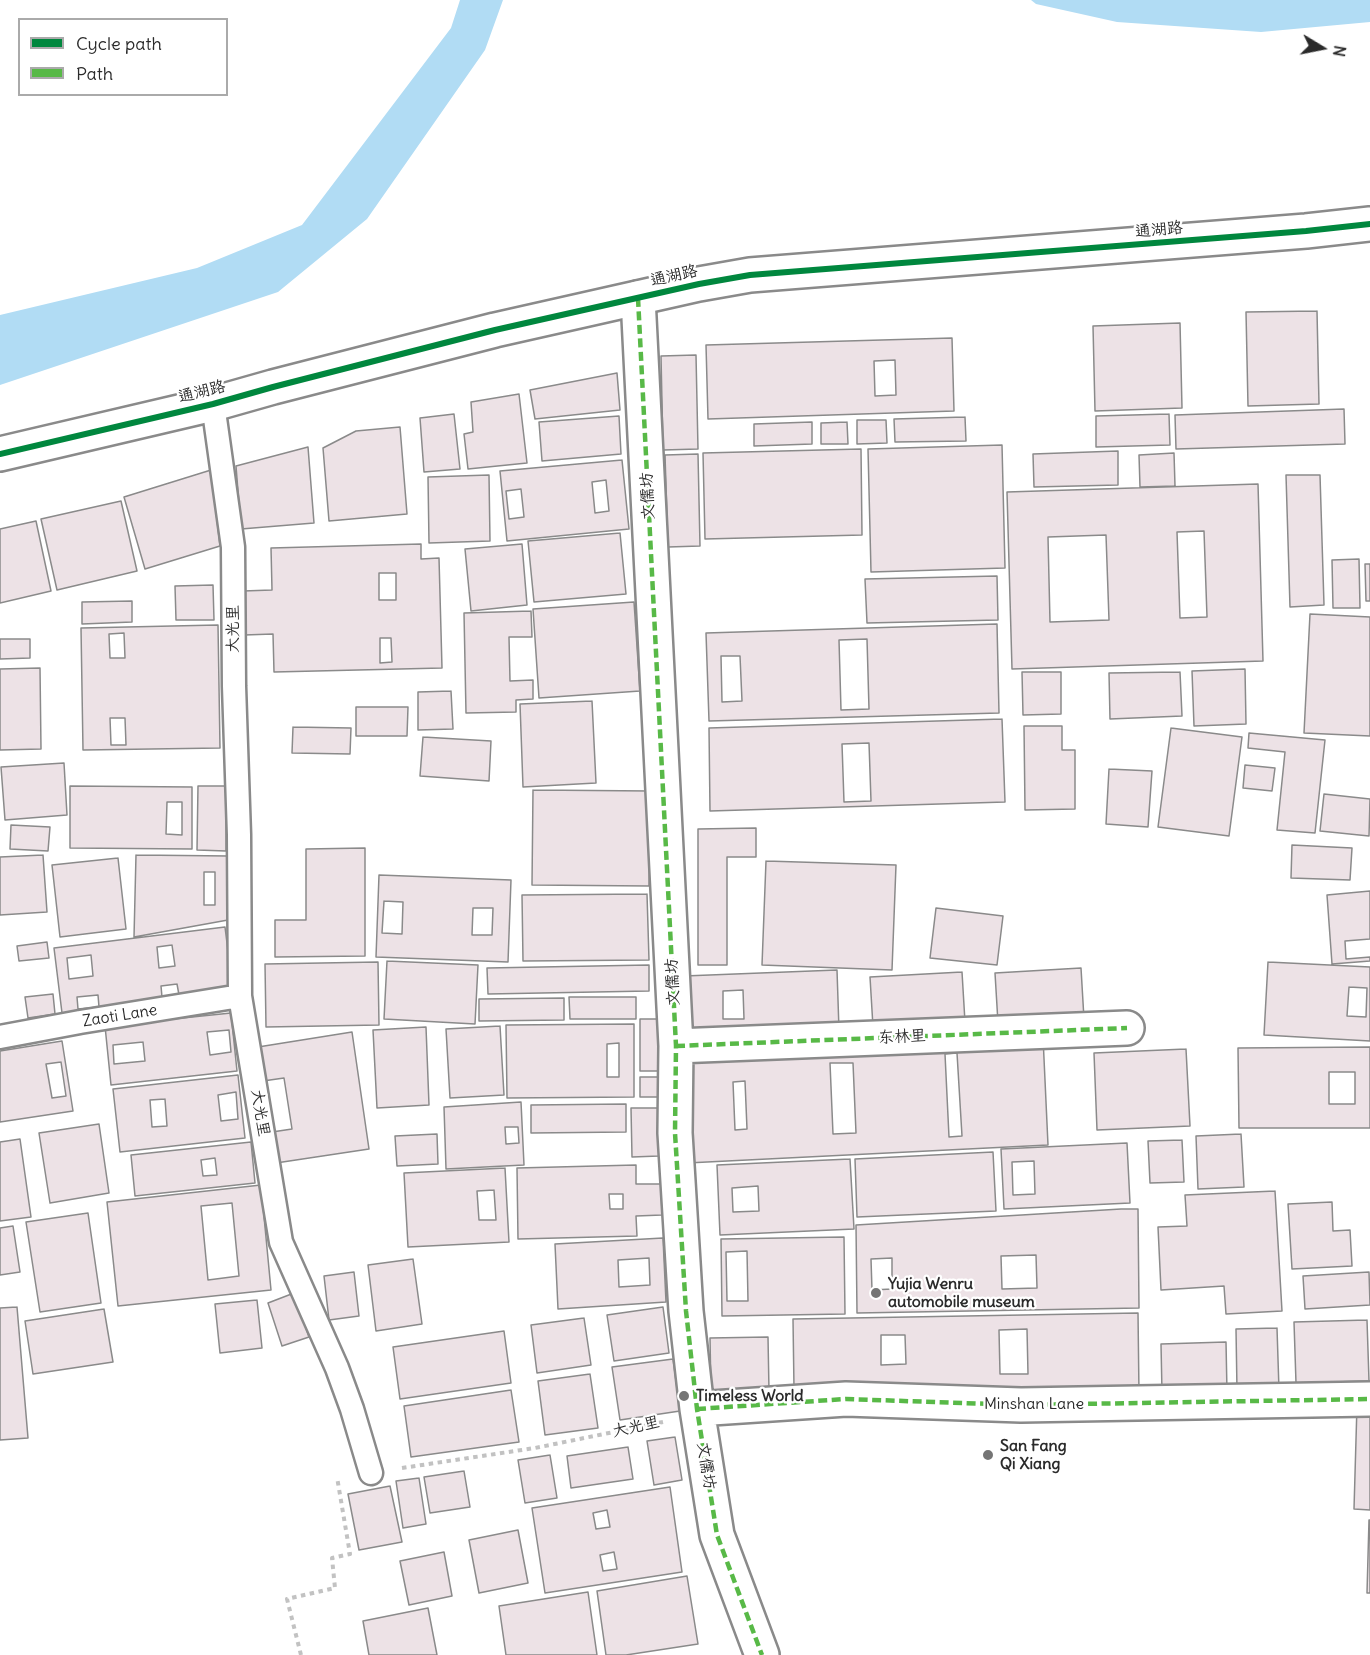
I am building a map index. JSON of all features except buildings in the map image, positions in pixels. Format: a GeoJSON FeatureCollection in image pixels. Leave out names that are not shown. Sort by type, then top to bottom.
{"type":"FeatureCollection","features":[{"type":"Feature","properties":{"kind":"street","name":"通湖路"},"geometry":{"type":"LineString","coordinates":[[0,454],[213,404],[495,330],[699,284],[750,276],[1370,224]]}},
{"type":"Feature","properties":{"kind":"street","name":"文儒坊"},"geometry":{"type":"LineString","coordinates":[[638,298],[676,1046],[675,1133],[686,1311],[697,1408],[717,1535],[762,1655]]}},
{"type":"Feature","properties":{"kind":"street","name":"东林里"},"geometry":{"type":"LineString","coordinates":[[676,1046],[1127,1028]]}},
{"type":"Feature","properties":{"kind":"street","name":"Minshan Lane"},"geometry":{"type":"LineString","coordinates":[[697,1408],[846,1399],[1021,1405],[1370,1400]]}},
{"type":"Feature","properties":{"kind":"lane","name":"大光里"},"geometry":{"type":"LineString","coordinates":[[213,404],[233,547],[240,996],[281,1242],[337,1368],[371,1473]]}},
{"type":"Feature","properties":{"kind":"lane","name":"Zaoti Lane"},"geometry":{"type":"LineString","coordinates":[[0,1037],[240,996]]}},
{"type":"Feature","properties":{"kind":"path"},"geometry":{"type":"LineString","coordinates":[[301,1655],[287,1599],[335,1588],[332,1558],[350,1554],[337,1476]]}},
{"type":"Feature","properties":{"kind":"water"},"geometry":{"type":"Polygon","coordinates":[[[460,0],[503,0],[485,50],[367,219],[278,292],[0,385],[0,315],[197,268],[302,225],[451,28],[460,0]]]}},
{"type":"Feature","properties":{"kind":"water"},"geometry":{"type":"Polygon","coordinates":[[[1031,0],[1370,0],[1370,22],[1261,32],[1117,22],[1036,4],[1031,0]]]}},
{"type":"Feature","properties":{"kind":"marked path"},"geometry":{"type":"LineString","coordinates":[[638,298],[676,1046],[675,1133],[686,1311],[697,1409],[717,1535],[762,1655]]}},
{"type":"Feature","properties":{"kind":"marked path"},"geometry":{"type":"LineString","coordinates":[[676,1046],[1127,1028]]}},
{"type":"Feature","properties":{"kind":"marked path"},"geometry":{"type":"LineString","coordinates":[[697,1409],[846,1399],[1021,1405],[1370,1399]]}},
{"type":"Feature","properties":{"kind":"cycle path"},"geometry":{"type":"LineString","coordinates":[[0,454],[213,404],[495,330],[699,284],[750,275],[1370,224]]}},
{"type":"Feature","properties":{"kind":"place","name":"Yujia Wenru automobile museum"},"geometry":{"type":"Point","coordinates":[876,1293]}},
{"type":"Feature","properties":{"kind":"place","name":"Timeless World"},"geometry":{"type":"Point","coordinates":[684,1396]}},
{"type":"Feature","properties":{"kind":"place","name":"San Fang Qi Xiang"},"geometry":{"type":"Point","coordinates":[988,1455]}}]}
